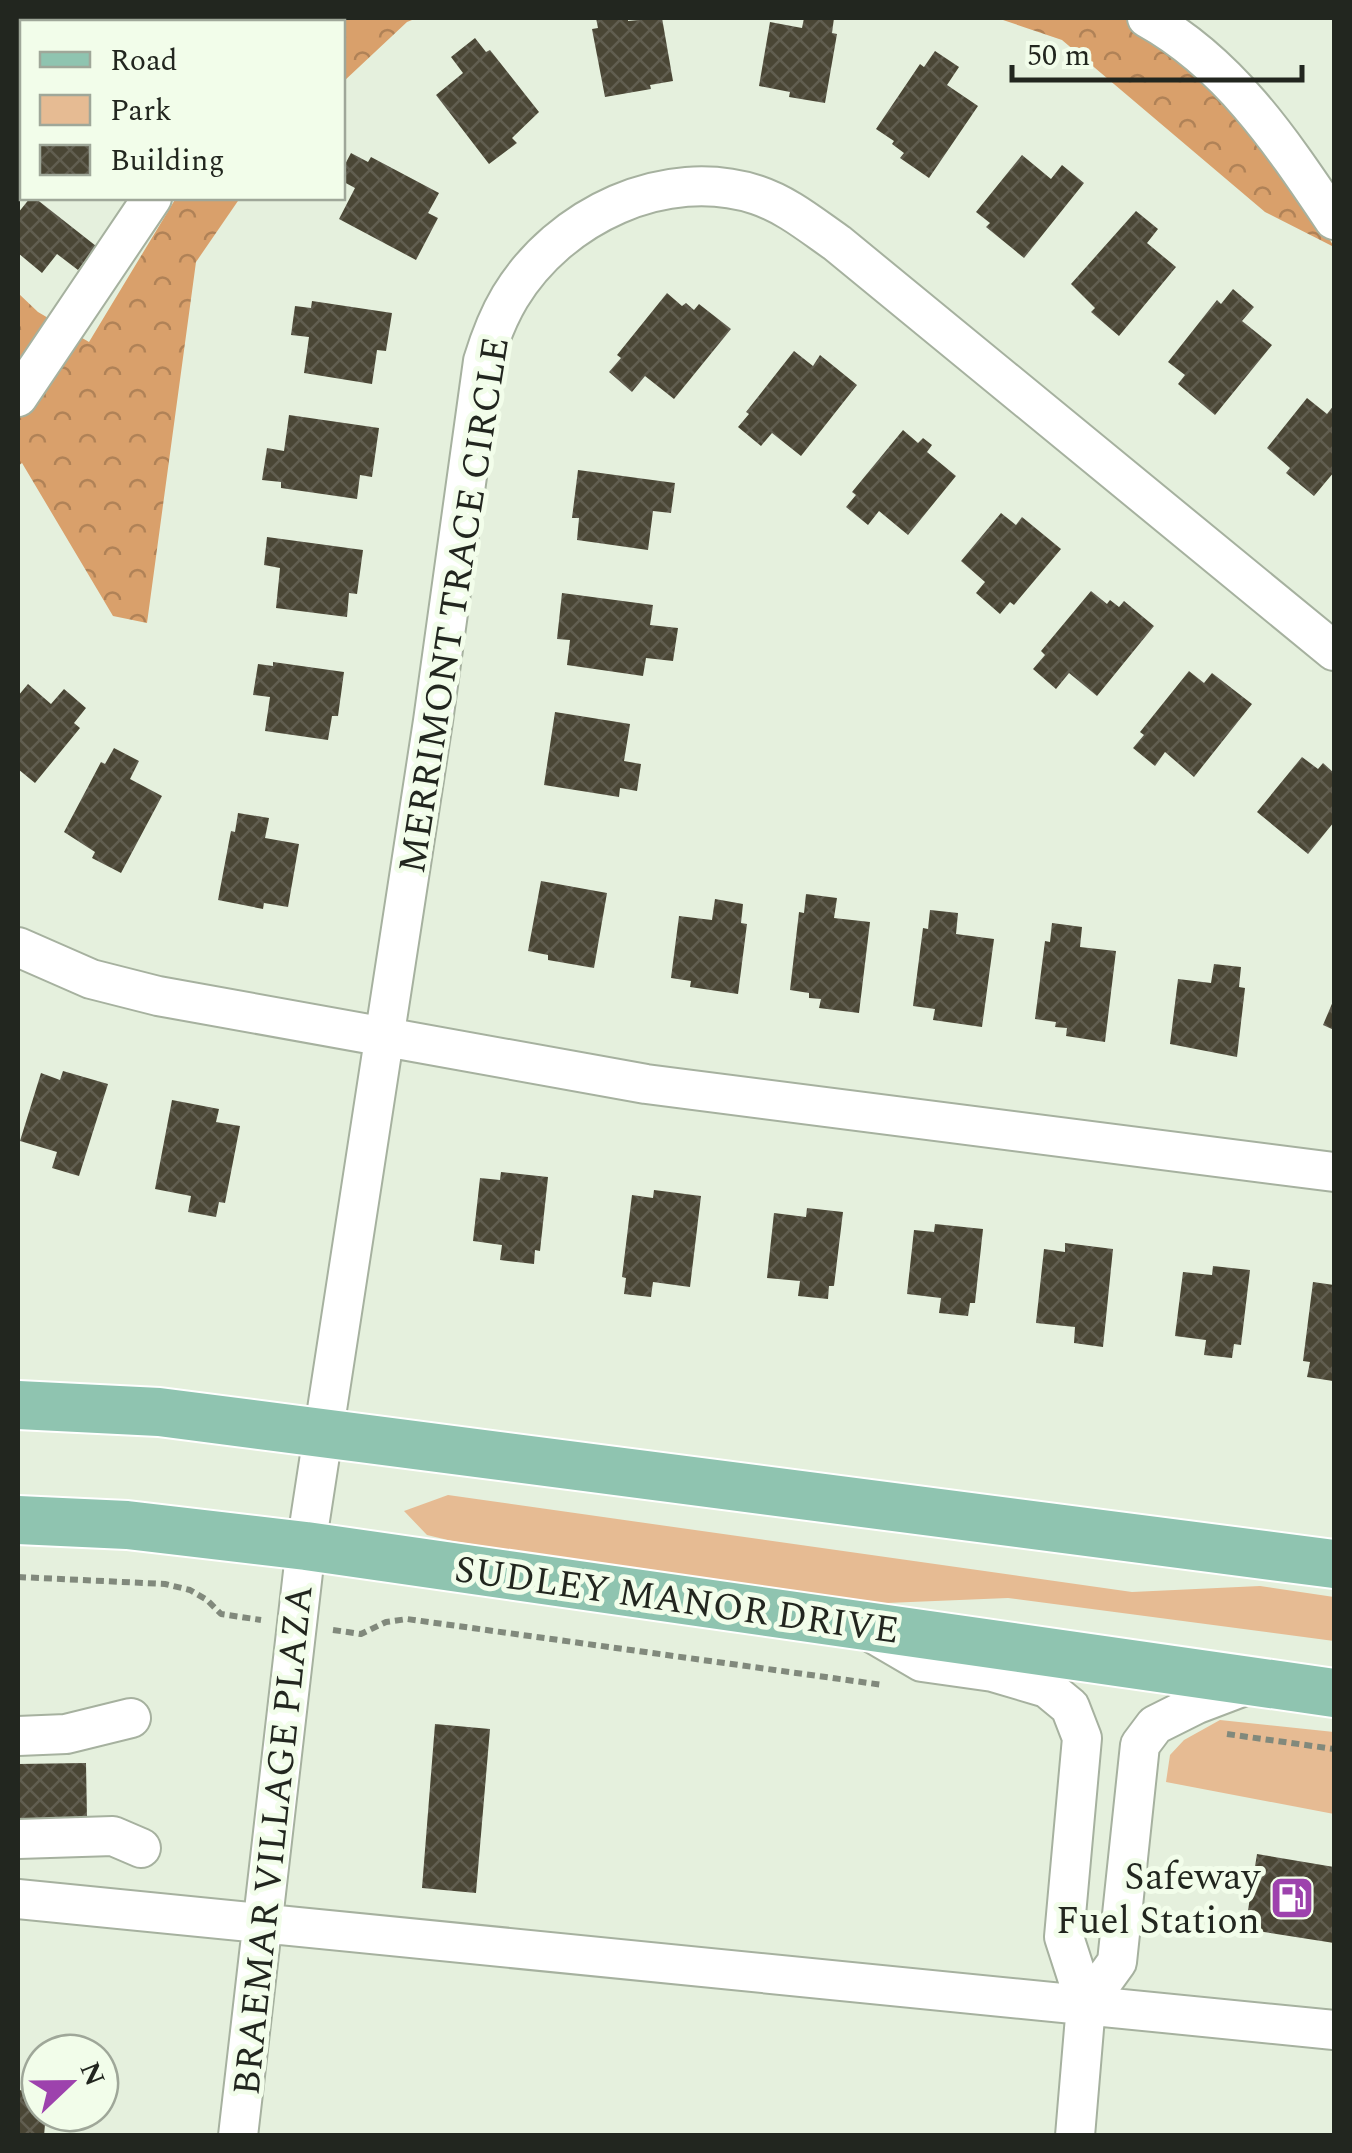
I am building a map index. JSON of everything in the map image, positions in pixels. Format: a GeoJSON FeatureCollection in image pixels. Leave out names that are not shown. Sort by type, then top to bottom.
{"type":"FeatureCollection","features":[{"type":"Feature","properties":{"kind":"main road"},"geometry":{"type":"LineString","coordinates":[[18,1405],[159,1412],[1334,1564]]}},
{"type":"Feature","properties":{"kind":"main road","name":"SUDLEY MANOR DRIVE"},"geometry":{"type":"LineString","coordinates":[[18,1520],[126,1525],[306,1546],[1334,1693]]}},
{"type":"Feature","properties":{"kind":"street"},"geometry":{"type":"LineString","coordinates":[[1147,18],[1198,51],[1245,98],[1275,134],[1334,220]]}},
{"type":"Feature","properties":{"kind":"street","name":"MERRIMONT TRACE CIRCLE"},"geometry":{"type":"LineString","coordinates":[[306,1546],[433,722],[483,361],[506,302],[539,261],[577,227],[638,195],[680,188],[719,188],[753,194],[799,216],[852,255],[1334,651]]}},
{"type":"Feature","properties":{"kind":"street"},"geometry":{"type":"LineString","coordinates":[[18,397],[151,200]]}},
{"type":"Feature","properties":{"kind":"street"},"geometry":{"type":"LineString","coordinates":[[18,947],[91,979],[132,990],[646,1084],[1334,1172]]}},
{"type":"Feature","properties":{"kind":"street","name":"BRAEMAR VILLAGE PLAZA"},"geometry":{"type":"LineString","coordinates":[[238,2136],[306,1546]]}},
{"type":"Feature","properties":{"kind":"street"},"geometry":{"type":"LineString","coordinates":[[858,1624],[922,1662],[993,1672],[1047,1688],[1070,1707],[1082,1738],[1064,1937],[1086,2006],[1075,2136]]}},
{"type":"Feature","properties":{"kind":"street"},"geometry":{"type":"LineString","coordinates":[[1086,2006],[1117,1962],[1140,1744],[1155,1726],[1197,1704],[1256,1682]]}},
{"type":"Feature","properties":{"kind":"street"},"geometry":{"type":"LineString","coordinates":[[18,1736],[66,1734],[131,1718]]}},
{"type":"Feature","properties":{"kind":"street"},"geometry":{"type":"LineString","coordinates":[[18,1839],[113,1836],[141,1848]]}},
{"type":"Feature","properties":{"kind":"street"},"geometry":{"type":"LineString","coordinates":[[18,1899],[1334,2030]]}},
{"type":"Feature","properties":{"kind":"path"},"geometry":{"type":"LineString","coordinates":[[18,1578],[165,1584],[190,1590],[221,1614]]}},
{"type":"Feature","properties":{"kind":"path"},"geometry":{"type":"LineString","coordinates":[[361,1634],[386,1622],[408,1619],[894,1687]]}},
{"type":"Feature","properties":{"kind":"path"},"geometry":{"type":"LineString","coordinates":[[1222,1733],[1334,1749]]}},
{"type":"Feature","properties":{"kind":"green space"},"geometry":{"type":"Polygon","coordinates":[[[234,18],[417,18],[407,22],[345,80],[345,20],[234,18]]]}},
{"type":"Feature","properties":{"kind":"green space"},"geometry":{"type":"Polygon","coordinates":[[[997,18],[1131,18],[1204,76],[1308,203],[1334,247],[1265,212],[1062,40],[997,18]]]}},
{"type":"Feature","properties":{"kind":"green space"},"geometry":{"type":"Polygon","coordinates":[[[175,200],[239,200],[196,262],[147,623],[113,616],[22,463],[18,466],[18,293],[38,312],[89,342],[175,200]]]}},
{"type":"Feature","properties":{"kind":"green space"},"geometry":{"type":"Polygon","coordinates":[[[448,1495],[1132,1592],[1260,1586],[1334,1597],[1334,1641],[1008,1598],[862,1604],[452,1541],[427,1535],[404,1511],[448,1495]]]}},
{"type":"Feature","properties":{"kind":"green space"},"geometry":{"type":"Polygon","coordinates":[[[1220,1720],[1334,1732],[1334,1814],[1166,1782],[1170,1755],[1184,1740],[1220,1720]]]}},
{"type":"Feature","properties":{"kind":"building"},"geometry":{"type":"Polygon","coordinates":[[[596,18],[662,18],[673,81],[605,97],[592,29],[598,28],[596,18]]]}},
{"type":"Feature","properties":{"kind":"building"},"geometry":{"type":"Polygon","coordinates":[[[804,18],[834,18],[832,33],[837,34],[825,103],[789,97],[790,92],[759,86],[770,22],[802,28],[804,18]]]}},
{"type":"Feature","properties":{"kind":"building"},"geometry":{"type":"Polygon","coordinates":[[[475,38],[486,52],[490,50],[539,112],[512,138],[517,143],[489,164],[436,95],[463,73],[451,57],[475,38]]]}},
{"type":"Feature","properties":{"kind":"building"},"geometry":{"type":"Polygon","coordinates":[[[935,51],[959,67],[947,85],[978,106],[929,178],[900,158],[904,153],[876,129],[920,64],[924,67],[935,51]]]}},
{"type":"Feature","properties":{"kind":"building"},"geometry":{"type":"Polygon","coordinates":[[[351,153],[368,162],[371,157],[439,193],[428,213],[438,218],[416,260],[339,219],[355,188],[345,183],[345,164],[351,153]]]}},
{"type":"Feature","properties":{"kind":"building"},"geometry":{"type":"Polygon","coordinates":[[[1022,155],[1051,179],[1062,165],[1084,183],[1024,258],[986,227],[990,223],[976,212],[1022,155]]]}},
{"type":"Feature","properties":{"kind":"building"},"geometry":{"type":"Polygon","coordinates":[[[28,200],[38,200],[96,246],[78,270],[57,254],[42,273],[18,253],[18,213],[28,200]]]}},
{"type":"Feature","properties":{"kind":"building"},"geometry":{"type":"Polygon","coordinates":[[[1136,211],[1158,229],[1147,243],[1176,267],[1119,336],[1091,312],[1095,308],[1071,284],[1136,211]]]}},
{"type":"Feature","properties":{"kind":"building"},"geometry":{"type":"Polygon","coordinates":[[[1233,289],[1254,307],[1242,321],[1272,345],[1215,415],[1178,384],[1185,375],[1168,362],[1217,300],[1221,304],[1233,289]]]}},
{"type":"Feature","properties":{"kind":"building"},"geometry":{"type":"Polygon","coordinates":[[[667,293],[682,306],[686,303],[694,310],[699,304],[731,329],[674,399],[645,376],[632,392],[609,372],[621,358],[617,355],[667,293]]]}},
{"type":"Feature","properties":{"kind":"building"},"geometry":{"type":"Polygon","coordinates":[[[312,301],[392,313],[386,351],[377,350],[372,384],[304,373],[309,337],[291,335],[295,306],[311,308],[312,301]]]}},
{"type":"Feature","properties":{"kind":"building"},"geometry":{"type":"Polygon","coordinates":[[[794,351],[813,366],[820,355],[857,385],[801,456],[772,433],[761,446],[738,427],[794,351]]]}},
{"type":"Feature","properties":{"kind":"building"},"geometry":{"type":"Polygon","coordinates":[[[1307,398],[1327,414],[1334,405],[1334,472],[1314,496],[1286,473],[1290,468],[1267,448],[1307,398]]]}},
{"type":"Feature","properties":{"kind":"building"},"geometry":{"type":"Polygon","coordinates":[[[289,415],[379,428],[372,477],[360,475],[357,499],[281,488],[281,482],[262,480],[267,448],[284,451],[289,415]]]}},
{"type":"Feature","properties":{"kind":"building"},"geometry":{"type":"Polygon","coordinates":[[[903,430],[918,443],[923,438],[932,445],[927,452],[956,476],[908,535],[879,511],[868,525],[846,507],[856,495],[852,492],[903,430]]]}},
{"type":"Feature","properties":{"kind":"building"},"geometry":{"type":"Polygon","coordinates":[[[578,470],[675,483],[671,513],[653,511],[648,550],[577,540],[579,518],[572,518],[578,470]]]}},
{"type":"Feature","properties":{"kind":"building"},"geometry":{"type":"Polygon","coordinates":[[[1001,513],[1016,525],[1022,517],[1061,549],[1014,605],[1010,602],[1000,614],[976,593],[985,582],[961,561],[1001,513]]]}},
{"type":"Feature","properties":{"kind":"building"},"geometry":{"type":"Polygon","coordinates":[[[267,537],[363,550],[357,594],[349,593],[347,617],[276,608],[280,568],[264,565],[267,537]]]}},
{"type":"Feature","properties":{"kind":"building"},"geometry":{"type":"Polygon","coordinates":[[[1091,591],[1107,604],[1110,600],[1119,607],[1124,601],[1154,626],[1097,696],[1069,673],[1056,689],[1033,669],[1045,655],[1041,651],[1091,591]]]}},
{"type":"Feature","properties":{"kind":"building"},"geometry":{"type":"Polygon","coordinates":[[[562,593],[653,605],[650,625],[678,628],[673,661],[646,658],[643,676],[567,665],[570,640],[557,639],[562,593]]]}},
{"type":"Feature","properties":{"kind":"building"},"geometry":{"type":"Polygon","coordinates":[[[273,662],[344,672],[338,716],[332,716],[328,740],[265,731],[270,697],[253,695],[258,664],[273,666],[273,662]]]}},
{"type":"Feature","properties":{"kind":"building"},"geometry":{"type":"Polygon","coordinates":[[[1189,671],[1204,683],[1212,673],[1252,704],[1194,777],[1165,752],[1155,766],[1133,748],[1144,735],[1140,732],[1189,671]]]}},
{"type":"Feature","properties":{"kind":"building"},"geometry":{"type":"Polygon","coordinates":[[[28,684],[51,704],[64,689],[86,708],[74,723],[80,728],[35,783],[18,769],[18,696],[28,684]]]}},
{"type":"Feature","properties":{"kind":"building"},"geometry":{"type":"Polygon","coordinates":[[[555,712],[630,724],[624,761],[641,764],[637,791],[620,788],[619,797],[544,785],[555,712]]]}},
{"type":"Feature","properties":{"kind":"building"},"geometry":{"type":"Polygon","coordinates":[[[114,748],[139,761],[130,779],[162,796],[121,873],[92,858],[95,852],[64,832],[101,762],[105,764],[114,748]]]}},
{"type":"Feature","properties":{"kind":"building"},"geometry":{"type":"Polygon","coordinates":[[[1302,757],[1318,769],[1323,763],[1334,773],[1334,822],[1308,854],[1257,812],[1302,757]]]}},
{"type":"Feature","properties":{"kind":"building"},"geometry":{"type":"Polygon","coordinates":[[[238,813],[269,818],[265,838],[299,844],[288,907],[264,903],[263,909],[218,900],[238,813]]]}},
{"type":"Feature","properties":{"kind":"building"},"geometry":{"type":"Polygon","coordinates":[[[541,881],[607,893],[594,968],[548,960],[548,955],[528,951],[541,881]]]}},
{"type":"Feature","properties":{"kind":"building"},"geometry":{"type":"Polygon","coordinates":[[[806,894],[837,898],[834,918],[870,922],[859,1013],[819,1008],[821,999],[790,990],[799,912],[804,913],[806,894]]]}},
{"type":"Feature","properties":{"kind":"building"},"geometry":{"type":"Polygon","coordinates":[[[715,899],[743,904],[741,923],[747,924],[738,994],[690,987],[691,981],[671,978],[679,916],[712,920],[715,899]]]}},
{"type":"Feature","properties":{"kind":"building"},"geometry":{"type":"Polygon","coordinates":[[[930,910],[958,913],[956,934],[994,939],[982,1027],[933,1020],[935,1009],[913,1006],[923,928],[928,929],[930,910]]]}},
{"type":"Feature","properties":{"kind":"building"},"geometry":{"type":"Polygon","coordinates":[[[1052,923],[1082,927],[1080,947],[1116,951],[1105,1042],[1066,1036],[1067,1028],[1035,1019],[1045,941],[1050,942],[1052,923]]]}},
{"type":"Feature","properties":{"kind":"building"},"geometry":{"type":"Polygon","coordinates":[[[1214,964],[1241,967],[1239,987],[1245,988],[1237,1057],[1170,1044],[1178,979],[1211,983],[1214,964]]]}},
{"type":"Feature","properties":{"kind":"building"},"geometry":{"type":"Polygon","coordinates":[[[1334,999],[1334,1030],[1323,1025],[1334,999]]]}},
{"type":"Feature","properties":{"kind":"building"},"geometry":{"type":"Polygon","coordinates":[[[63,1071],[108,1084],[79,1176],[52,1168],[57,1152],[20,1141],[41,1073],[60,1080],[63,1071]]]}},
{"type":"Feature","properties":{"kind":"building"},"geometry":{"type":"Polygon","coordinates":[[[172,1100],[219,1109],[216,1122],[240,1126],[225,1203],[219,1202],[216,1217],[188,1212],[191,1196],[155,1189],[172,1100]]]}},
{"type":"Feature","properties":{"kind":"building"},"geometry":{"type":"Polygon","coordinates":[[[501,1172],[548,1177],[540,1251],[535,1250],[534,1264],[500,1260],[502,1245],[473,1241],[480,1178],[500,1180],[501,1172]]]}},
{"type":"Feature","properties":{"kind":"building"},"geometry":{"type":"Polygon","coordinates":[[[654,1190],[701,1196],[690,1287],[653,1282],[651,1297],[624,1294],[626,1278],[622,1277],[632,1195],[653,1198],[654,1190]]]}},
{"type":"Feature","properties":{"kind":"building"},"geometry":{"type":"Polygon","coordinates":[[[807,1208],[843,1212],[834,1286],[829,1286],[828,1299],[798,1296],[800,1281],[767,1278],[774,1213],[806,1217],[807,1208]]]}},
{"type":"Feature","properties":{"kind":"building"},"geometry":{"type":"Polygon","coordinates":[[[935,1224],[983,1229],[975,1303],[970,1303],[968,1316],[939,1313],[941,1298],[907,1294],[914,1230],[934,1232],[935,1224]]]}},
{"type":"Feature","properties":{"kind":"building"},"geometry":{"type":"Polygon","coordinates":[[[1065,1243],[1113,1249],[1103,1347],[1074,1343],[1075,1327],[1036,1323],[1044,1249],[1065,1252],[1065,1243]]]}},
{"type":"Feature","properties":{"kind":"building"},"geometry":{"type":"Polygon","coordinates":[[[1213,1266],[1250,1270],[1241,1345],[1234,1344],[1232,1358],[1204,1355],[1206,1340],[1175,1336],[1183,1272],[1212,1275],[1213,1266]]]}},
{"type":"Feature","properties":{"kind":"building"},"geometry":{"type":"Polygon","coordinates":[[[1313,1282],[1334,1285],[1333,1381],[1307,1377],[1310,1362],[1303,1361],[1313,1282]]]}},
{"type":"Feature","properties":{"kind":"building"},"geometry":{"type":"Polygon","coordinates":[[[435,1724],[490,1729],[476,1893],[422,1888],[435,1724]]]}},
{"type":"Feature","properties":{"kind":"building"},"geometry":{"type":"Polygon","coordinates":[[[86,1763],[87,1818],[18,1818],[18,1764],[86,1763]]]}},
{"type":"Feature","properties":{"kind":"building","name":"Safeway Fuel Station"},"geometry":{"type":"Polygon","coordinates":[[[1257,1854],[1334,1867],[1334,1943],[1245,1929],[1257,1854]]]}},
{"type":"Feature","properties":{"kind":"building"},"geometry":{"type":"Polygon","coordinates":[[[18,2090],[20,2133],[44,2133],[18,2136],[18,2090]]]}},
{"type":"Feature","properties":{"kind":"place","name":"Safeway Fuel Station"},"geometry":{"type":"Point","coordinates":[1292,1898]}}]}
